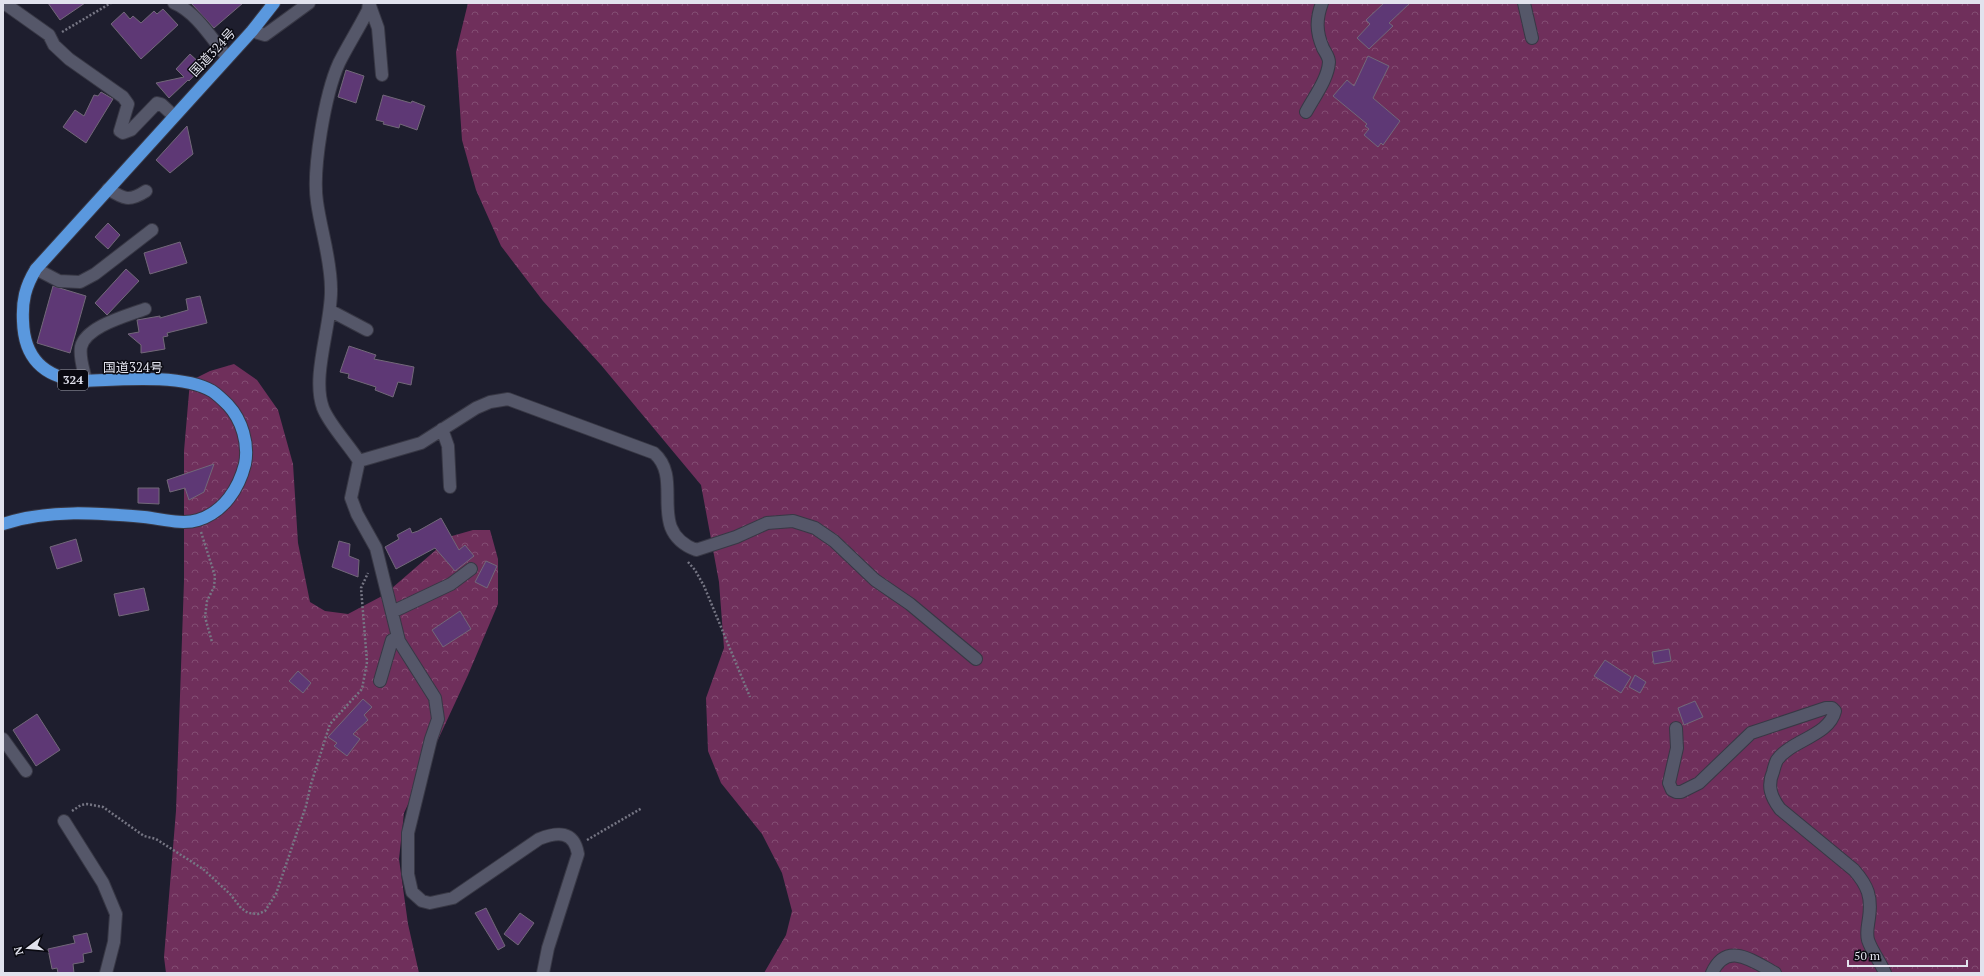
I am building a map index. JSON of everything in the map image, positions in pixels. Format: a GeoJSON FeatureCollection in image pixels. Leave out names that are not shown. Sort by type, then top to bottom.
{"type":"FeatureCollection","features":[{"type":"Feature","properties":{"kind":"highway","name":"国道324号"},"geometry":{"type":"LineString","coordinates":[[3,524],[49,515],[94,513],[188,522],[211,514],[234,491],[240,481],[246,458],[243,431],[231,409],[212,391],[179,381],[66,380],[47,371],[32,357],[27,348],[23,330],[23,299],[30,279],[36,269],[252,30],[274,3]]}},
{"type":"Feature","properties":{"kind":"street"},"geometry":{"type":"LineString","coordinates":[[4,3],[49,35],[54,45],[69,59],[123,97],[128,104],[120,130],[123,133],[131,130],[157,103],[161,104],[174,116]]}},
{"type":"Feature","properties":{"kind":"street"},"geometry":{"type":"LineString","coordinates":[[174,3],[183,7],[192,16],[227,57]]}},
{"type":"Feature","properties":{"kind":"street"},"geometry":{"type":"LineString","coordinates":[[252,30],[266,35],[309,3]]}},
{"type":"Feature","properties":{"kind":"street"},"geometry":{"type":"LineString","coordinates":[[369,3],[378,28],[382,75]]}},
{"type":"Feature","properties":{"kind":"street"},"geometry":{"type":"LineString","coordinates":[[369,3],[368,10],[339,64],[333,81],[323,119],[315,183],[317,202],[331,271],[331,311],[321,368],[321,399],[328,417],[359,461],[351,498],[357,514],[376,548],[399,641],[435,698],[438,719],[431,739],[408,833],[408,874],[412,892],[416,898],[430,903],[453,898],[539,839],[555,833],[566,836],[577,846],[578,854],[548,948],[543,973]]}},
{"type":"Feature","properties":{"kind":"street"},"geometry":{"type":"LineString","coordinates":[[1306,112],[1327,72],[1329,60],[1320,40],[1317,26],[1318,13],[1322,3]]}},
{"type":"Feature","properties":{"kind":"street"},"geometry":{"type":"LineString","coordinates":[[1524,3],[1532,38]]}},
{"type":"Feature","properties":{"kind":"street"},"geometry":{"type":"LineString","coordinates":[[108,189],[121,197],[130,199],[146,191]]}},
{"type":"Feature","properties":{"kind":"street"},"geometry":{"type":"LineString","coordinates":[[36,269],[59,281],[80,282],[95,274],[152,230]]}},
{"type":"Feature","properties":{"kind":"street"},"geometry":{"type":"LineString","coordinates":[[86,381],[81,358],[81,347],[86,338],[100,327],[145,309]]}},
{"type":"Feature","properties":{"kind":"street"},"geometry":{"type":"LineString","coordinates":[[331,311],[367,330]]}},
{"type":"Feature","properties":{"kind":"street"},"geometry":{"type":"LineString","coordinates":[[359,461],[421,443],[476,408],[490,402],[508,399],[654,453],[662,460],[666,468],[670,524],[674,536],[684,546],[696,550],[736,537],[767,523],[793,521],[815,528],[834,542],[875,580],[910,604],[976,659]]}},
{"type":"Feature","properties":{"kind":"street"},"geometry":{"type":"LineString","coordinates":[[442,430],[448,446],[450,487]]}},
{"type":"Feature","properties":{"kind":"street"},"geometry":{"type":"LineString","coordinates":[[392,612],[451,584],[471,569]]}},
{"type":"Feature","properties":{"kind":"street"},"geometry":{"type":"LineString","coordinates":[[380,682],[392,640],[398,637]]}},
{"type":"Feature","properties":{"kind":"street"},"geometry":{"type":"LineString","coordinates":[[1676,728],[1677,748],[1669,784],[1672,790],[1682,792],[1699,783],[1750,733],[1826,708],[1832,708],[1835,711],[1833,719],[1821,729],[1794,745],[1777,760],[1770,779],[1770,790],[1772,798],[1780,809],[1854,870],[1864,882],[1868,891],[1870,902],[1867,930],[1868,939],[1885,973]]}},
{"type":"Feature","properties":{"kind":"street"},"geometry":{"type":"LineString","coordinates":[[3,739],[26,771]]}},
{"type":"Feature","properties":{"kind":"street"},"geometry":{"type":"LineString","coordinates":[[64,821],[103,883],[116,914],[114,942],[106,973]]}},
{"type":"Feature","properties":{"kind":"street"},"geometry":{"type":"LineString","coordinates":[[1712,973],[1725,957],[1732,955],[1744,957],[1775,973]]}},
{"type":"Feature","properties":{"kind":"path"},"geometry":{"type":"LineString","coordinates":[[49,35],[63,32],[111,3]]}},
{"type":"Feature","properties":{"kind":"path"},"geometry":{"type":"LineString","coordinates":[[196,520],[211,560],[215,576],[214,587],[208,601],[205,617],[212,642]]}},
{"type":"Feature","properties":{"kind":"path"},"geometry":{"type":"LineString","coordinates":[[64,821],[67,815],[81,805],[87,804],[103,807],[144,836],[156,839],[203,869],[230,894],[241,908],[248,913],[258,914],[265,911],[276,894],[306,806],[311,784],[330,724],[362,689],[367,662],[361,588],[378,557]]}},
{"type":"Feature","properties":{"kind":"path"},"geometry":{"type":"LineString","coordinates":[[686,560],[695,570],[704,586],[750,697]]}},
{"type":"Feature","properties":{"kind":"path"},"geometry":{"type":"LineString","coordinates":[[577,846],[642,808]]}},
{"type":"Feature","properties":{"kind":"green space"},"geometry":{"type":"Polygon","coordinates":[[[468,3],[1981,3],[1981,973],[764,973],[786,935],[792,911],[782,873],[762,834],[721,783],[708,751],[706,698],[724,648],[719,582],[701,485],[601,365],[543,301],[501,246],[476,190],[462,140],[456,52],[468,3]]]}},
{"type":"Feature","properties":{"kind":"green space"},"geometry":{"type":"Polygon","coordinates":[[[234,364],[257,380],[278,410],[293,464],[298,543],[310,602],[325,611],[348,614],[384,595],[452,536],[473,530],[490,530],[498,559],[498,604],[468,675],[404,813],[399,859],[408,924],[419,973],[166,973],[164,957],[176,811],[184,581],[184,451],[190,381],[210,371],[234,364]]]}},
{"type":"Feature","properties":{"kind":"building"},"geometry":{"type":"Polygon","coordinates":[[[48,3],[85,3],[60,20],[48,3]]]}},
{"type":"Feature","properties":{"kind":"building"},"geometry":{"type":"Polygon","coordinates":[[[191,3],[243,3],[214,28],[191,3]]]}},
{"type":"Feature","properties":{"kind":"building"},"geometry":{"type":"Polygon","coordinates":[[[1384,3],[1410,3],[1389,23],[1393,26],[1369,49],[1357,38],[1370,24],[1366,20],[1384,3]]]}},
{"type":"Feature","properties":{"kind":"building"},"geometry":{"type":"Polygon","coordinates":[[[163,9],[178,25],[141,59],[111,24],[124,12],[130,19],[133,16],[141,23],[154,11],[157,14],[163,9]]]}},
{"type":"Feature","properties":{"kind":"building"},"geometry":{"type":"Polygon","coordinates":[[[190,54],[203,66],[189,81],[188,80],[169,98],[156,83],[184,77],[176,69],[190,54]]]}},
{"type":"Feature","properties":{"kind":"building"},"geometry":{"type":"Polygon","coordinates":[[[1368,56],[1389,66],[1373,98],[1400,121],[1383,145],[1381,143],[1378,147],[1364,135],[1369,129],[1365,126],[1367,124],[1333,96],[1347,80],[1354,86],[1368,56]]]}},
{"type":"Feature","properties":{"kind":"building"},"geometry":{"type":"Polygon","coordinates":[[[346,70],[364,76],[356,103],[338,97],[346,70]]]}},
{"type":"Feature","properties":{"kind":"building"},"geometry":{"type":"Polygon","coordinates":[[[101,92],[113,99],[86,143],[63,127],[75,110],[84,116],[94,95],[98,96],[101,92]]]}},
{"type":"Feature","properties":{"kind":"building"},"geometry":{"type":"Polygon","coordinates":[[[383,95],[411,103],[412,101],[425,106],[417,130],[400,124],[399,128],[383,124],[384,122],[376,120],[383,95]]]}},
{"type":"Feature","properties":{"kind":"building"},"geometry":{"type":"Polygon","coordinates":[[[187,126],[193,154],[170,173],[156,160],[187,126]]]}},
{"type":"Feature","properties":{"kind":"building"},"geometry":{"type":"Polygon","coordinates":[[[108,223],[120,235],[108,249],[95,237],[108,223]]]}},
{"type":"Feature","properties":{"kind":"building"},"geometry":{"type":"Polygon","coordinates":[[[180,242],[187,263],[150,274],[144,253],[180,242]]]}},
{"type":"Feature","properties":{"kind":"building"},"geometry":{"type":"Polygon","coordinates":[[[126,269],[139,281],[107,315],[95,303],[126,269]]]}},
{"type":"Feature","properties":{"kind":"building"},"geometry":{"type":"Polygon","coordinates":[[[53,286],[86,296],[70,353],[37,343],[53,286]]]}},
{"type":"Feature","properties":{"kind":"building"},"geometry":{"type":"Polygon","coordinates":[[[200,296],[207,323],[167,333],[168,336],[163,337],[165,349],[141,353],[141,345],[128,334],[139,332],[137,320],[160,316],[160,318],[188,310],[186,299],[200,296]]]}},
{"type":"Feature","properties":{"kind":"building"},"geometry":{"type":"Polygon","coordinates":[[[349,346],[376,355],[374,359],[414,367],[411,385],[398,382],[393,397],[375,390],[376,387],[348,378],[349,374],[340,372],[349,346]]]}},
{"type":"Feature","properties":{"kind":"building"},"geometry":{"type":"Polygon","coordinates":[[[214,464],[204,492],[189,500],[185,488],[170,492],[167,480],[214,464]]]}},
{"type":"Feature","properties":{"kind":"building"},"geometry":{"type":"Polygon","coordinates":[[[138,488],[159,488],[159,504],[138,503],[138,488]]]}},
{"type":"Feature","properties":{"kind":"building"},"geometry":{"type":"Polygon","coordinates":[[[441,518],[459,550],[465,545],[474,556],[455,571],[435,548],[396,569],[385,547],[399,539],[397,535],[410,528],[412,533],[441,518]]]}},
{"type":"Feature","properties":{"kind":"building"},"geometry":{"type":"Polygon","coordinates":[[[76,539],[82,561],[57,569],[50,547],[76,539]]]}},
{"type":"Feature","properties":{"kind":"building"},"geometry":{"type":"Polygon","coordinates":[[[339,541],[350,544],[349,556],[359,560],[358,577],[332,567],[339,541]]]}},
{"type":"Feature","properties":{"kind":"building"},"geometry":{"type":"Polygon","coordinates":[[[486,561],[497,566],[487,588],[475,582],[486,561]]]}},
{"type":"Feature","properties":{"kind":"building"},"geometry":{"type":"Polygon","coordinates":[[[144,588],[149,610],[119,616],[114,594],[144,588]]]}},
{"type":"Feature","properties":{"kind":"building"},"geometry":{"type":"Polygon","coordinates":[[[460,611],[471,629],[443,647],[432,630],[460,611]]]}},
{"type":"Feature","properties":{"kind":"building"},"geometry":{"type":"Polygon","coordinates":[[[1669,649],[1671,661],[1654,664],[1652,652],[1669,649]]]}},
{"type":"Feature","properties":{"kind":"building"},"geometry":{"type":"Polygon","coordinates":[[[1605,660],[1631,677],[1621,693],[1594,676],[1605,660]]]}},
{"type":"Feature","properties":{"kind":"building"},"geometry":{"type":"Polygon","coordinates":[[[298,671],[311,683],[303,693],[289,681],[298,671]]]}},
{"type":"Feature","properties":{"kind":"building"},"geometry":{"type":"Polygon","coordinates":[[[1635,675],[1646,682],[1640,693],[1629,687],[1635,675]]]}},
{"type":"Feature","properties":{"kind":"building"},"geometry":{"type":"Polygon","coordinates":[[[363,699],[372,707],[364,715],[368,720],[353,734],[360,739],[347,756],[334,746],[337,743],[328,737],[363,699]]]}},
{"type":"Feature","properties":{"kind":"building"},"geometry":{"type":"Polygon","coordinates":[[[1695,701],[1703,717],[1684,725],[1678,708],[1695,701]]]}},
{"type":"Feature","properties":{"kind":"building"},"geometry":{"type":"Polygon","coordinates":[[[37,714],[60,750],[36,766],[13,730],[37,714]]]}},
{"type":"Feature","properties":{"kind":"building"},"geometry":{"type":"Polygon","coordinates":[[[486,908],[505,946],[498,950],[475,913],[486,908]]]}},
{"type":"Feature","properties":{"kind":"building"},"geometry":{"type":"Polygon","coordinates":[[[520,913],[534,923],[518,945],[504,934],[520,913]]]}},
{"type":"Feature","properties":{"kind":"building"},"geometry":{"type":"Polygon","coordinates":[[[87,933],[92,952],[83,954],[84,962],[73,964],[74,973],[58,973],[57,968],[52,969],[48,949],[75,943],[73,936],[87,933]]]}}]}
